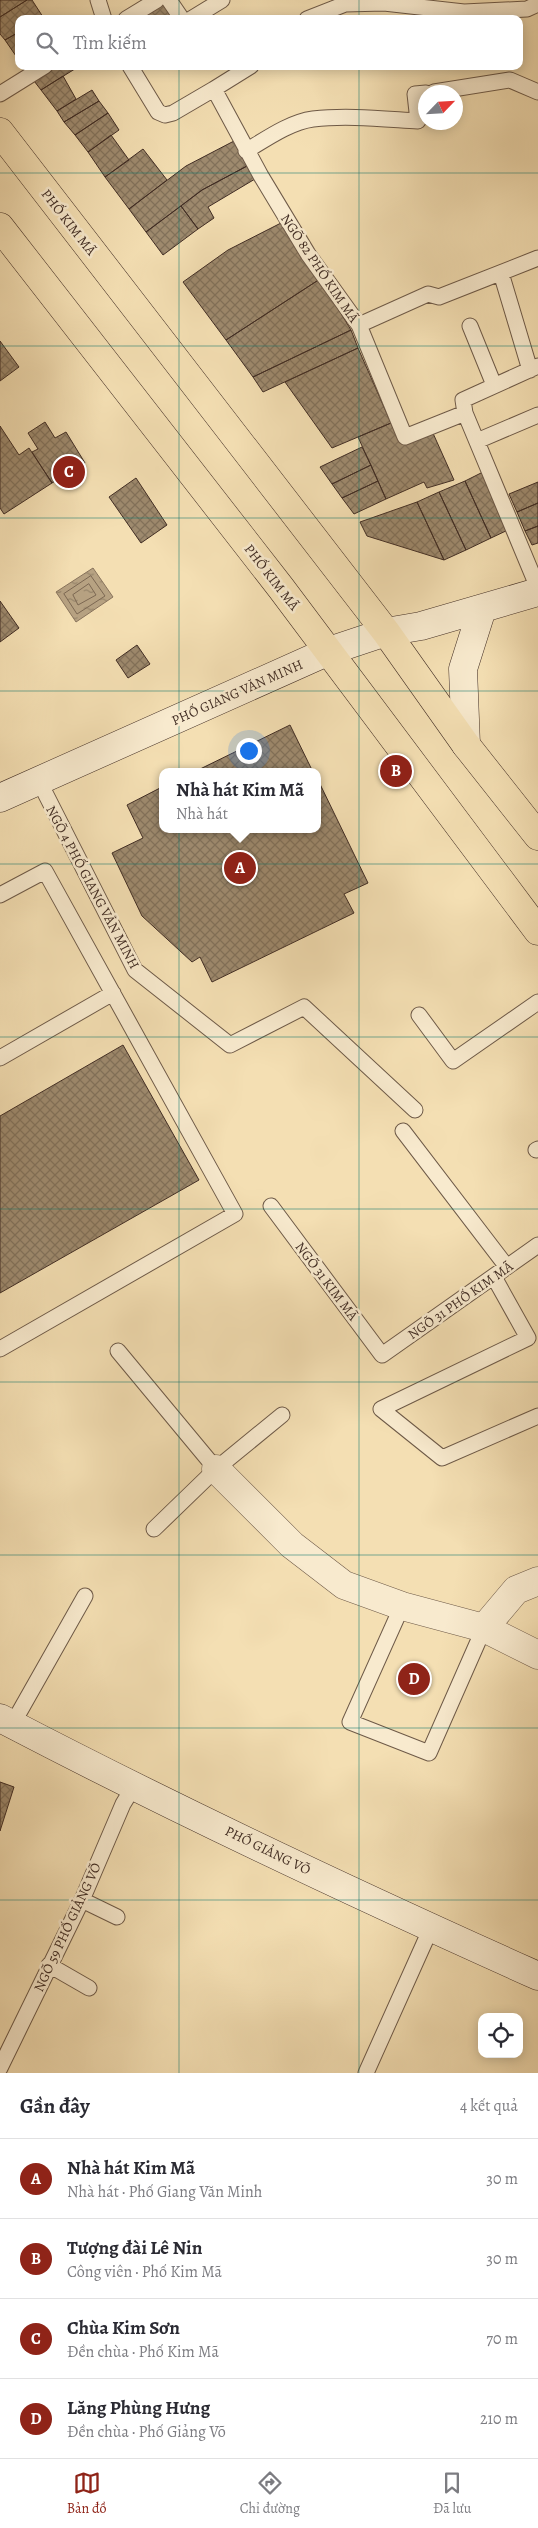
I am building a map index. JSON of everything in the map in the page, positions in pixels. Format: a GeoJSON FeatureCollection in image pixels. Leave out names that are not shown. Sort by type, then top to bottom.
{"type":"FeatureCollection","features":[{"type":"Feature","properties":{"kind":"main road","name":"PHỐ KIM MÃ"},"geometry":{"type":"LineString","coordinates":[[0,132],[386,632],[466,745],[538,836]]}},
{"type":"Feature","properties":{"kind":"main road","name":"PHỐ KIM MÃ"},"geometry":{"type":"LineString","coordinates":[[0,227],[329,651],[538,931]]}},
{"type":"Feature","properties":{"kind":"main road","name":"PHỐ GIANG VĂN MINH"},"geometry":{"type":"LineString","coordinates":[[0,798],[329,651],[386,632],[422,626],[482,609],[538,590]]}},
{"type":"Feature","properties":{"kind":"main road"},"geometry":{"type":"LineString","coordinates":[[466,745],[463,669],[482,609]]}},
{"type":"Feature","properties":{"kind":"main road"},"geometry":{"type":"LineString","coordinates":[[216,1469],[292,1545],[344,1585],[402,1606],[484,1628],[538,1655]]}},
{"type":"Feature","properties":{"kind":"main road"},"geometry":{"type":"LineString","coordinates":[[484,1628],[516,1590],[538,1581]]}},
{"type":"Feature","properties":{"kind":"main road","name":"PHỐ GIẢNG VÕ"},"geometry":{"type":"LineString","coordinates":[[6,1722],[134,1786],[431,1928],[538,1976]]}},
{"type":"Feature","properties":{"kind":"lane"},"geometry":{"type":"LineString","coordinates":[[98,0],[103,15]]}},
{"type":"Feature","properties":{"kind":"lane"},"geometry":{"type":"LineString","coordinates":[[133,15],[157,0]]}},
{"type":"Feature","properties":{"kind":"lane"},"geometry":{"type":"LineString","coordinates":[[170,0],[179,15]]}},
{"type":"Feature","properties":{"kind":"lane"},"geometry":{"type":"LineString","coordinates":[[198,15],[222,0]]}},
{"type":"Feature","properties":{"kind":"lane"},"geometry":{"type":"LineString","coordinates":[[317,15],[345,4],[384,4],[464,12],[527,9],[538,4]]}},
{"type":"Feature","properties":{"kind":"lane"},"geometry":{"type":"LineString","coordinates":[[0,94],[39,70]]}},
{"type":"Feature","properties":{"kind":"lane"},"geometry":{"type":"LineString","coordinates":[[132,70],[158,112],[165,115],[172,114],[245,70]]}},
{"type":"Feature","properties":{"kind":"lane"},"geometry":{"type":"LineString","coordinates":[[463,87],[510,80],[538,92]]}},
{"type":"Feature","properties":{"kind":"lane","name":"NGÕ 82 PHỐ KIM MÃ"},"geometry":{"type":"LineString","coordinates":[[214,90],[246,150],[308,254],[359,325],[405,437],[465,413]]}},
{"type":"Feature","properties":{"kind":"lane"},"geometry":{"type":"LineString","coordinates":[[246,150],[289,127],[312,119],[364,118],[418,121],[415,94],[418,94]]}},
{"type":"Feature","properties":{"kind":"lane"},"geometry":{"type":"LineString","coordinates":[[359,325],[428,294],[439,297],[538,258]]}},
{"type":"Feature","properties":{"kind":"lane"},"geometry":{"type":"LineString","coordinates":[[501,272],[534,368],[463,400],[465,413],[538,590]]}},
{"type":"Feature","properties":{"kind":"lane"},"geometry":{"type":"LineString","coordinates":[[470,326],[494,385]]}},
{"type":"Feature","properties":{"kind":"lane"},"geometry":{"type":"LineString","coordinates":[[477,440],[538,416]]}},
{"type":"Feature","properties":{"kind":"lane","name":"NGÕ 4 PHỐ GIANG VĂN MINH"},"geometry":{"type":"LineString","coordinates":[[39,781],[135,970],[230,1046],[304,1007],[415,1110]]}},
{"type":"Feature","properties":{"kind":"lane"},"geometry":{"type":"LineString","coordinates":[[0,895],[45,871],[235,1214],[0,1349]]}},
{"type":"Feature","properties":{"kind":"lane"},"geometry":{"type":"LineString","coordinates":[[0,1058],[113,994]]}},
{"type":"Feature","properties":{"kind":"lane"},"geometry":{"type":"LineString","coordinates":[[419,1015],[453,1061],[538,1002]]}},
{"type":"Feature","properties":{"kind":"lane"},"geometry":{"type":"LineString","coordinates":[[403,1131],[507,1267]]}},
{"type":"Feature","properties":{"kind":"lane","name":"NGÕ 31 KIM MÃ"},"geometry":{"type":"LineString","coordinates":[[271,1206],[382,1355]]}},
{"type":"Feature","properties":{"kind":"lane","name":"NGÕ 31 PHỐ KIM MÃ"},"geometry":{"type":"LineString","coordinates":[[382,1355],[538,1245]]}},
{"type":"Feature","properties":{"kind":"lane"},"geometry":{"type":"LineString","coordinates":[[494,1277],[528,1338],[380,1409],[442,1458],[538,1416]]}},
{"type":"Feature","properties":{"kind":"lane"},"geometry":{"type":"LineString","coordinates":[[118,1352],[216,1469]]}},
{"type":"Feature","properties":{"kind":"lane"},"geometry":{"type":"LineString","coordinates":[[154,1529],[216,1469],[282,1415]]}},
{"type":"Feature","properties":{"kind":"lane"},"geometry":{"type":"LineString","coordinates":[[6,1722],[85,1596]]}},
{"type":"Feature","properties":{"kind":"lane"},"geometry":{"type":"LineString","coordinates":[[402,1606],[350,1722],[429,1753],[484,1628]]}},
{"type":"Feature","properties":{"kind":"lane","name":"NGÕ 59 PHỐ GIẢNG VÕ"},"geometry":{"type":"LineString","coordinates":[[0,2067],[82,1900],[123,1804],[134,1786]]}},
{"type":"Feature","properties":{"kind":"lane"},"geometry":{"type":"LineString","coordinates":[[82,1900],[117,1917]]}},
{"type":"Feature","properties":{"kind":"lane"},"geometry":{"type":"LineString","coordinates":[[366,2073],[431,1928]]}},
{"type":"Feature","properties":{"kind":"lane"},"geometry":{"type":"LineString","coordinates":[[49,1965],[88,1988]]}},
{"type":"Feature","properties":{"kind":"lane"},"geometry":{"type":"LineString","coordinates":[[0,2067],[12,2073]]}},
{"type":"Feature","properties":{"kind":"water"},"geometry":{"type":"Polygon","coordinates":[[[93,568],[113,597],[76,622],[56,592],[93,568]]]}},
{"type":"Feature","properties":{"kind":"building"},"geometry":{"type":"Polygon","coordinates":[[[0,0],[27,0],[0,17],[0,0]]]}},
{"type":"Feature","properties":{"kind":"building"},"geometry":{"type":"Polygon","coordinates":[[[27,0],[32,0],[42,15],[15,15],[15,34],[5,40],[0,34],[0,17],[27,0]]]}},
{"type":"Feature","properties":{"kind":"building"},"geometry":{"type":"Polygon","coordinates":[[[161,0],[170,15],[140,15],[161,0]]]}},
{"type":"Feature","properties":{"kind":"building"},"geometry":{"type":"Polygon","coordinates":[[[15,34],[15,55],[5,40],[15,34]]]}},
{"type":"Feature","properties":{"kind":"building"},"geometry":{"type":"Polygon","coordinates":[[[43,70],[73,70],[41,90],[31,77],[43,70]]]}},
{"type":"Feature","properties":{"kind":"building"},"geometry":{"type":"Polygon","coordinates":[[[63,76],[76,99],[57,111],[41,90],[63,76]]]}},
{"type":"Feature","properties":{"kind":"building"},"geometry":{"type":"Polygon","coordinates":[[[92,90],[99,101],[64,122],[57,111],[92,90]]]}},
{"type":"Feature","properties":{"kind":"building"},"geometry":{"type":"Polygon","coordinates":[[[99,101],[108,113],[75,135],[64,122],[99,101]]]}},
{"type":"Feature","properties":{"kind":"building"},"geometry":{"type":"Polygon","coordinates":[[[108,113],[119,130],[88,152],[75,135],[108,113]]]}},
{"type":"Feature","properties":{"kind":"building"},"geometry":{"type":"Polygon","coordinates":[[[111,135],[129,160],[105,177],[88,152],[111,135]]]}},
{"type":"Feature","properties":{"kind":"building"},"geometry":{"type":"Polygon","coordinates":[[[234,141],[247,166],[202,190],[146,232],[129,209],[186,166],[234,141]]]}},
{"type":"Feature","properties":{"kind":"building"},"geometry":{"type":"Polygon","coordinates":[[[143,149],[167,180],[129,209],[105,177],[143,149]]]}},
{"type":"Feature","properties":{"kind":"building"},"geometry":{"type":"Polygon","coordinates":[[[247,166],[255,179],[208,207],[214,218],[198,229],[181,206],[202,190],[247,166]]]}},
{"type":"Feature","properties":{"kind":"building"},"geometry":{"type":"Polygon","coordinates":[[[181,206],[198,229],[163,255],[146,232],[181,206]]]}},
{"type":"Feature","properties":{"kind":"building"},"geometry":{"type":"Polygon","coordinates":[[[281,223],[320,279],[226,340],[183,282],[228,250],[281,223]]]}},
{"type":"Feature","properties":{"kind":"building"},"geometry":{"type":"Polygon","coordinates":[[[320,279],[351,330],[253,377],[226,340],[320,279]]]}},
{"type":"Feature","properties":{"kind":"building"},"geometry":{"type":"Polygon","coordinates":[[[351,330],[358,348],[263,392],[253,377],[351,330]]]}},
{"type":"Feature","properties":{"kind":"building"},"geometry":{"type":"Polygon","coordinates":[[[0,341],[19,367],[0,381],[0,341]]]}},
{"type":"Feature","properties":{"kind":"building"},"geometry":{"type":"Polygon","coordinates":[[[358,348],[391,423],[332,448],[285,382],[358,348]]]}},
{"type":"Feature","properties":{"kind":"building"},"geometry":{"type":"Polygon","coordinates":[[[45,422],[55,438],[66,432],[85,463],[52,483],[32,452],[38,449],[28,433],[45,422]]]}},
{"type":"Feature","properties":{"kind":"building"},"geometry":{"type":"Polygon","coordinates":[[[391,423],[397,435],[432,431],[454,480],[427,488],[424,482],[386,499],[358,437],[391,423]]]}},
{"type":"Feature","properties":{"kind":"building"},"geometry":{"type":"Polygon","coordinates":[[[0,426],[19,455],[29,448],[52,483],[4,514],[0,508],[0,426]]]}},
{"type":"Feature","properties":{"kind":"building"},"geometry":{"type":"Polygon","coordinates":[[[362,447],[371,465],[332,484],[320,467],[362,447]]]}},
{"type":"Feature","properties":{"kind":"building"},"geometry":{"type":"Polygon","coordinates":[[[371,465],[378,481],[342,498],[332,484],[371,465]]]}},
{"type":"Feature","properties":{"kind":"building"},"geometry":{"type":"Polygon","coordinates":[[[483,472],[510,529],[491,538],[465,481],[483,472]]]}},
{"type":"Feature","properties":{"kind":"building"},"geometry":{"type":"Polygon","coordinates":[[[136,478],[167,525],[141,543],[109,497],[136,478]]]}},
{"type":"Feature","properties":{"kind":"building"},"geometry":{"type":"Polygon","coordinates":[[[378,481],[386,499],[354,514],[342,498],[378,481]]]}},
{"type":"Feature","properties":{"kind":"building"},"geometry":{"type":"Polygon","coordinates":[[[465,481],[491,538],[466,550],[439,492],[465,481]]]}},
{"type":"Feature","properties":{"kind":"building"},"geometry":{"type":"Polygon","coordinates":[[[538,482],[538,503],[517,512],[509,494],[538,482]]]}},
{"type":"Feature","properties":{"kind":"building"},"geometry":{"type":"Polygon","coordinates":[[[439,492],[466,550],[444,560],[417,502],[439,492]]]}},
{"type":"Feature","properties":{"kind":"building"},"geometry":{"type":"Polygon","coordinates":[[[417,502],[444,560],[367,536],[360,522],[417,502]]]}},
{"type":"Feature","properties":{"kind":"building"},"geometry":{"type":"Polygon","coordinates":[[[538,503],[538,526],[525,531],[517,512],[538,503]]]}},
{"type":"Feature","properties":{"kind":"building"},"geometry":{"type":"Polygon","coordinates":[[[538,526],[538,543],[532,545],[525,531],[538,526]]]}},
{"type":"Feature","properties":{"kind":"building"},"geometry":{"type":"Polygon","coordinates":[[[0,601],[19,628],[0,642],[0,601]]]}},
{"type":"Feature","properties":{"kind":"building"},"geometry":{"type":"Polygon","coordinates":[[[137,645],[150,664],[128,678],[116,660],[137,645]]]}},
{"type":"Feature","properties":{"kind":"building"},"geometry":{"type":"Polygon","coordinates":[[[290,725],[311,768],[202,768],[290,725]]]}},
{"type":"Feature","properties":{"kind":"building"},"geometry":{"type":"Polygon","coordinates":[[[321,786],[368,883],[344,894],[354,913],[212,982],[200,957],[192,962],[142,916],[112,853],[143,838],[127,805],[159,789],[159,833],[321,833],[321,786]]]}},
{"type":"Feature","properties":{"kind":"building"},"geometry":{"type":"Polygon","coordinates":[[[123,1045],[199,1180],[0,1293],[0,1116],[123,1045]]]}},
{"type":"Feature","properties":{"kind":"building"},"geometry":{"type":"Polygon","coordinates":[[[0,1782],[14,1787],[0,1831],[0,1782]]]}},
{"type":"Feature","properties":{"kind":"place","name":"Chùa Kim Sơn"},"geometry":{"type":"Point","coordinates":[69,472]}},
{"type":"Feature","properties":{"kind":"place","name":"Tượng đài Lê Nin"},"geometry":{"type":"Point","coordinates":[396,771]}},
{"type":"Feature","properties":{"kind":"place","name":"Nhà hát Kim Mã"},"geometry":{"type":"Point","coordinates":[240,868]}},
{"type":"Feature","properties":{"kind":"place","name":"Lăng Phùng Hưng"},"geometry":{"type":"Point","coordinates":[414,1679]}}]}
